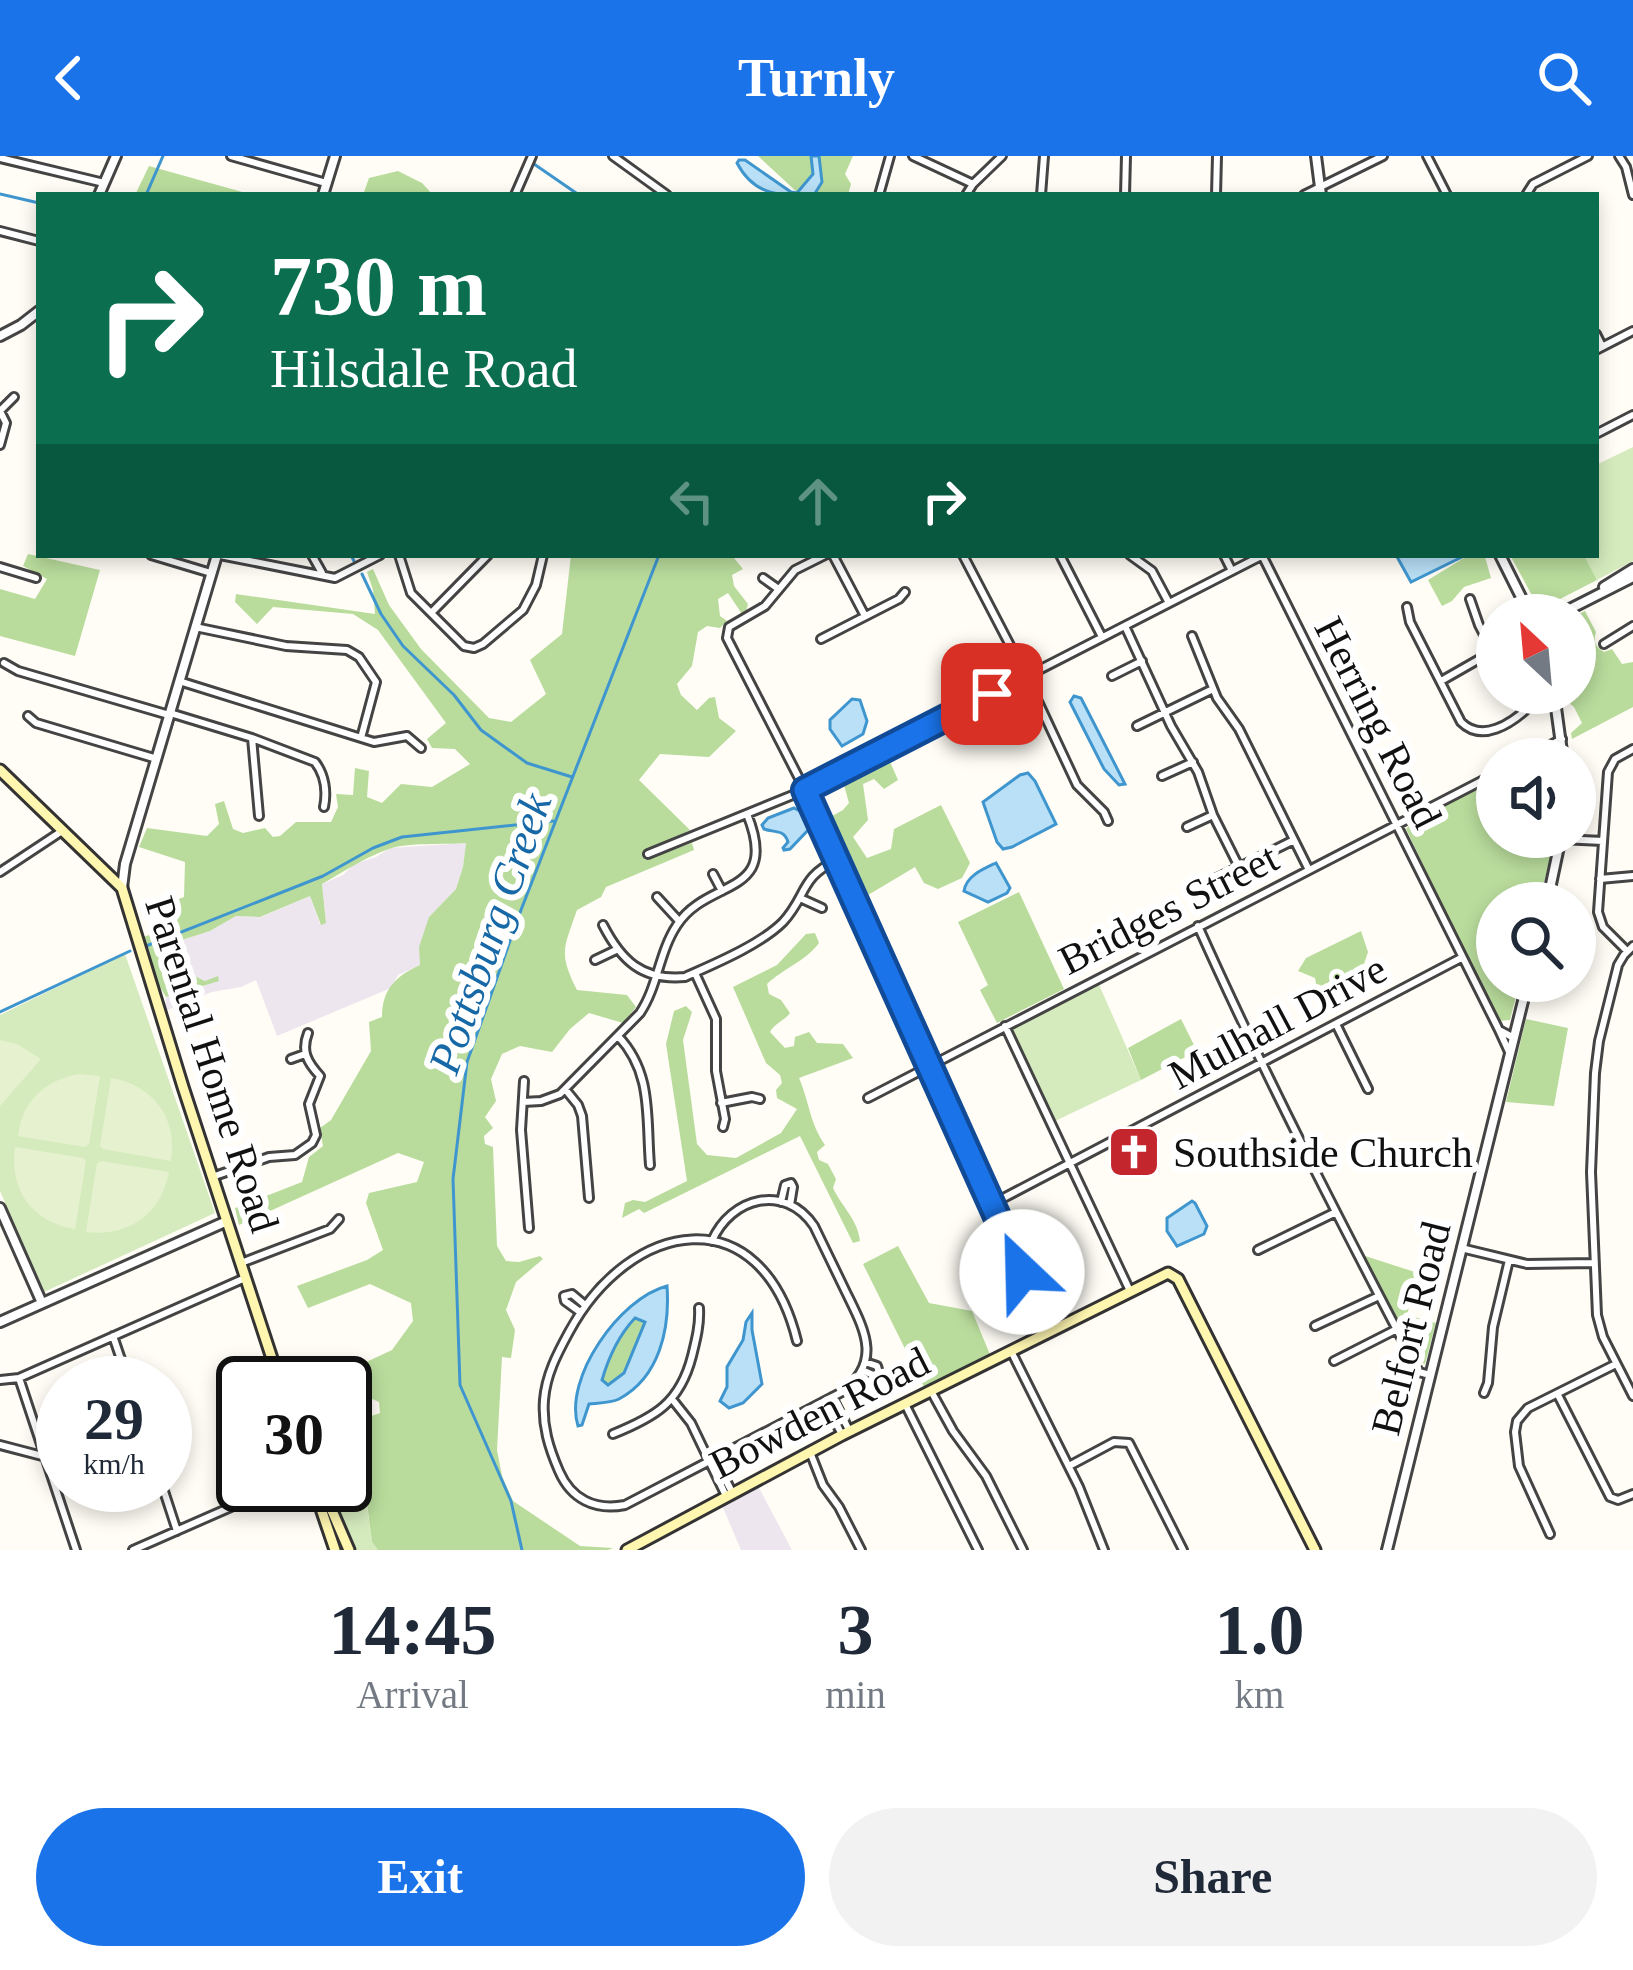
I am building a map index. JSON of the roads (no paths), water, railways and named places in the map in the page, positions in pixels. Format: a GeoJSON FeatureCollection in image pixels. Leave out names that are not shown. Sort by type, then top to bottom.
{"type":"FeatureCollection","features":[{"type":"Feature","properties":{"kind":"main road"},"geometry":{"type":"LineString","coordinates":[[0,770],[122,888]]}},
{"type":"Feature","properties":{"kind":"main road","name":"Parental Home Road"},"geometry":{"type":"LineString","coordinates":[[122,888],[271,1356]]}},
{"type":"Feature","properties":{"kind":"main road","name":"Bowden Road"},"geometry":{"type":"LineString","coordinates":[[627,1550],[810,1452],[1172,1273],[1315,1550]]}},
{"type":"Feature","properties":{"kind":"main road"},"geometry":{"type":"LineString","coordinates":[[324,1512],[334,1550]]}},
{"type":"Feature","properties":{"kind":"main road"},"geometry":{"type":"LineString","coordinates":[[330,1512],[349,1550]]}},
{"type":"Feature","properties":{"kind":"street"},"geometry":{"type":"LineString","coordinates":[[100,192],[116,156]]}},
{"type":"Feature","properties":{"kind":"street"},"geometry":{"type":"LineString","coordinates":[[231,156],[327,183]]}},
{"type":"Feature","properties":{"kind":"street"},"geometry":{"type":"LineString","coordinates":[[324,192],[335,156]]}},
{"type":"Feature","properties":{"kind":"street"},"geometry":{"type":"LineString","coordinates":[[517,192],[532,156]]}},
{"type":"Feature","properties":{"kind":"street"},"geometry":{"type":"LineString","coordinates":[[613,156],[663,192]]}},
{"type":"Feature","properties":{"kind":"street"},"geometry":{"type":"LineString","coordinates":[[880,192],[890,156]]}},
{"type":"Feature","properties":{"kind":"street"},"geometry":{"type":"LineString","coordinates":[[913,156],[973,184]]}},
{"type":"Feature","properties":{"kind":"street"},"geometry":{"type":"LineString","coordinates":[[968,192],[1002,156]]}},
{"type":"Feature","properties":{"kind":"street"},"geometry":{"type":"LineString","coordinates":[[1041,192],[1044,156]]}},
{"type":"Feature","properties":{"kind":"street"},"geometry":{"type":"LineString","coordinates":[[1125,192],[1126,156]]}},
{"type":"Feature","properties":{"kind":"street"},"geometry":{"type":"LineString","coordinates":[[1216,192],[1217,156]]}},
{"type":"Feature","properties":{"kind":"street"},"geometry":{"type":"LineString","coordinates":[[1316,156],[1320,191],[1383,156]]}},
{"type":"Feature","properties":{"kind":"street"},"geometry":{"type":"LineString","coordinates":[[1426,156],[1445,192]]}},
{"type":"Feature","properties":{"kind":"street"},"geometry":{"type":"LineString","coordinates":[[1528,192],[1532,184],[1588,156]]}},
{"type":"Feature","properties":{"kind":"street"},"geometry":{"type":"LineString","coordinates":[[1619,156],[1633,195]]}},
{"type":"Feature","properties":{"kind":"street"},"geometry":{"type":"LineString","coordinates":[[0,158],[104,183]]}},
{"type":"Feature","properties":{"kind":"street"},"geometry":{"type":"LineString","coordinates":[[0,231],[36,240]]}},
{"type":"Feature","properties":{"kind":"street"},"geometry":{"type":"LineString","coordinates":[[0,336],[36,314]]}},
{"type":"Feature","properties":{"kind":"street"},"geometry":{"type":"LineString","coordinates":[[1599,348],[1633,331]]}},
{"type":"Feature","properties":{"kind":"street"},"geometry":{"type":"LineString","coordinates":[[0,445],[6,423],[0,411],[14,397]]}},
{"type":"Feature","properties":{"kind":"street"},"geometry":{"type":"LineString","coordinates":[[1599,432],[1633,415]]}},
{"type":"Feature","properties":{"kind":"street"},"geometry":{"type":"LineString","coordinates":[[161,558],[212,573]]}},
{"type":"Feature","properties":{"kind":"street","name":"Parental Home Road"},"geometry":{"type":"LineString","coordinates":[[122,888],[125,864],[217,558]]}},
{"type":"Feature","properties":{"kind":"street"},"geometry":{"type":"LineString","coordinates":[[234,558],[339,578],[375,558]]}},
{"type":"Feature","properties":{"kind":"street"},"geometry":{"type":"LineString","coordinates":[[314,558],[323,575]]}},
{"type":"Feature","properties":{"kind":"street"},"geometry":{"type":"LineString","coordinates":[[400,558],[408,588],[464,646],[474,648],[523,610],[542,558]]}},
{"type":"Feature","properties":{"kind":"street"},"geometry":{"type":"LineString","coordinates":[[431,613],[485,558]]}},
{"type":"Feature","properties":{"kind":"street"},"geometry":{"type":"LineString","coordinates":[[822,558],[795,570],[765,606],[727,629],[727,638],[805,790],[1049,1332]]}},
{"type":"Feature","properties":{"kind":"street"},"geometry":{"type":"LineString","coordinates":[[831,558],[865,616]]}},
{"type":"Feature","properties":{"kind":"street"},"geometry":{"type":"LineString","coordinates":[[965,558],[1077,785],[1108,821]]}},
{"type":"Feature","properties":{"kind":"street"},"geometry":{"type":"LineString","coordinates":[[1062,558],[1102,637]]}},
{"type":"Feature","properties":{"kind":"street"},"geometry":{"type":"LineString","coordinates":[[1134,558],[1152,571],[1169,603]]}},
{"type":"Feature","properties":{"kind":"street"},"geometry":{"type":"LineString","coordinates":[[1226,558],[1232,571]]}},
{"type":"Feature","properties":{"kind":"street"},"geometry":{"type":"LineString","coordinates":[[648,854],[805,790],[1256,558]]}},
{"type":"Feature","properties":{"kind":"street","name":"Herring Road"},"geometry":{"type":"LineString","coordinates":[[1263,558],[1510,1054]]}},
{"type":"Feature","properties":{"kind":"street"},"geometry":{"type":"LineString","coordinates":[[1502,558],[1520,594]]}},
{"type":"Feature","properties":{"kind":"street"},"geometry":{"type":"LineString","coordinates":[[0,567],[36,578]]}},
{"type":"Feature","properties":{"kind":"street"},"geometry":{"type":"LineString","coordinates":[[1595,594],[1633,573]]}},
{"type":"Feature","properties":{"kind":"street"},"geometry":{"type":"LineString","coordinates":[[763,578],[778,588]]}},
{"type":"Feature","properties":{"kind":"street"},"geometry":{"type":"LineString","coordinates":[[821,639],[905,592]]}},
{"type":"Feature","properties":{"kind":"street"},"geometry":{"type":"LineString","coordinates":[[1470,598],[1476,611]]}},
{"type":"Feature","properties":{"kind":"street"},"geometry":{"type":"LineString","coordinates":[[1407,607],[1410,622],[1461,722],[1473,734],[1489,732],[1522,714]]}},
{"type":"Feature","properties":{"kind":"street"},"geometry":{"type":"LineString","coordinates":[[1125,626],[1239,867]]}},
{"type":"Feature","properties":{"kind":"street"},"geometry":{"type":"LineString","coordinates":[[1604,644],[1633,626]]}},
{"type":"Feature","properties":{"kind":"street"},"geometry":{"type":"LineString","coordinates":[[195,627],[286,646],[353,652],[376,682],[361,738]]}},
{"type":"Feature","properties":{"kind":"street"},"geometry":{"type":"LineString","coordinates":[[1192,636],[1214,689],[1309,870]]}},
{"type":"Feature","properties":{"kind":"street"},"geometry":{"type":"LineString","coordinates":[[1112,676],[1142,662]]}},
{"type":"Feature","properties":{"kind":"street"},"geometry":{"type":"LineString","coordinates":[[1441,681],[1476,662]]}},
{"type":"Feature","properties":{"kind":"street"},"geometry":{"type":"LineString","coordinates":[[4,663],[315,762],[327,793],[323,807]]}},
{"type":"Feature","properties":{"kind":"street"},"geometry":{"type":"LineString","coordinates":[[179,681],[361,738],[379,742],[407,736],[421,748]]}},
{"type":"Feature","properties":{"kind":"street"},"geometry":{"type":"LineString","coordinates":[[1137,726],[1214,689]]}},
{"type":"Feature","properties":{"kind":"street"},"geometry":{"type":"LineString","coordinates":[[28,716],[36,723],[157,759]]}},
{"type":"Feature","properties":{"kind":"street"},"geometry":{"type":"LineString","coordinates":[[251,738],[259,815]]}},
{"type":"Feature","properties":{"kind":"street"},"geometry":{"type":"LineString","coordinates":[[1633,748],[1611,763],[1608,772],[1598,912],[1600,922],[1630,949],[1618,965],[1597,1055],[1591,1172],[1599,1322],[1633,1396]]}},
{"type":"Feature","properties":{"kind":"street"},"geometry":{"type":"LineString","coordinates":[[1162,776],[1193,762]]}},
{"type":"Feature","properties":{"kind":"street","name":"Bridges Street"},"geometry":{"type":"LineString","coordinates":[[868,1098],[1476,783]]}},
{"type":"Feature","properties":{"kind":"street"},"geometry":{"type":"LineString","coordinates":[[523,1102],[550,1099],[566,1089],[645,1007],[679,921],[697,904],[741,880],[754,863],[757,842],[747,814]]}},
{"type":"Feature","properties":{"kind":"street"},"geometry":{"type":"LineString","coordinates":[[1187,827],[1214,814]]}},
{"type":"Feature","properties":{"kind":"street"},"geometry":{"type":"LineString","coordinates":[[0,872],[62,831]]}},
{"type":"Feature","properties":{"kind":"street"},"geometry":{"type":"LineString","coordinates":[[1213,880],[1294,840]]}},
{"type":"Feature","properties":{"kind":"street"},"geometry":{"type":"LineString","coordinates":[[1596,841],[1603,841]]}},
{"type":"Feature","properties":{"kind":"street"},"geometry":{"type":"LineString","coordinates":[[603,925],[616,950],[635,967],[677,978],[695,973],[770,933],[787,917],[816,871],[837,860]]}},
{"type":"Feature","properties":{"kind":"street"},"geometry":{"type":"LineString","coordinates":[[713,874],[722,891]]}},
{"type":"Feature","properties":{"kind":"street"},"geometry":{"type":"LineString","coordinates":[[1600,879],[1633,876]]}},
{"type":"Feature","properties":{"kind":"street"},"geometry":{"type":"LineString","coordinates":[[657,897],[679,921]]}},
{"type":"Feature","properties":{"kind":"street"},"geometry":{"type":"LineString","coordinates":[[800,898],[822,908]]}},
{"type":"Feature","properties":{"kind":"street"},"geometry":{"type":"LineString","coordinates":[[1198,926],[1260,1064],[1396,1329],[1419,1372],[1430,1375]]}},
{"type":"Feature","properties":{"kind":"street"},"geometry":{"type":"LineString","coordinates":[[595,960],[616,950]]}},
{"type":"Feature","properties":{"kind":"street","name":"Mulhall Drive"},"geometry":{"type":"LineString","coordinates":[[992,1204],[1462,957]]}},
{"type":"Feature","properties":{"kind":"street"},"geometry":{"type":"LineString","coordinates":[[695,973],[716,1019],[723,1127]]}},
{"type":"Feature","properties":{"kind":"street","name":"Belfort Road"},"geometry":{"type":"LineString","coordinates":[[1387,1550],[1523,1002]]}},
{"type":"Feature","properties":{"kind":"street"},"geometry":{"type":"LineString","coordinates":[[1336,1024],[1368,1089]]}},
{"type":"Feature","properties":{"kind":"street"},"geometry":{"type":"LineString","coordinates":[[1005,1026],[1130,1291]]}},
{"type":"Feature","properties":{"kind":"street"},"geometry":{"type":"LineString","coordinates":[[1499,1030],[1514,1038]]}},
{"type":"Feature","properties":{"kind":"street"},"geometry":{"type":"LineString","coordinates":[[212,1177],[269,1157],[295,1155],[312,1143],[316,1135],[309,1104],[320,1076],[305,1054],[308,1033]]}},
{"type":"Feature","properties":{"kind":"street"},"geometry":{"type":"LineString","coordinates":[[618,1036],[637,1060],[643,1078],[650,1166]]}},
{"type":"Feature","properties":{"kind":"street"},"geometry":{"type":"LineString","coordinates":[[291,1059],[305,1054]]}},
{"type":"Feature","properties":{"kind":"street"},"geometry":{"type":"LineString","coordinates":[[524,1081],[521,1130],[530,1228]]}},
{"type":"Feature","properties":{"kind":"street"},"geometry":{"type":"LineString","coordinates":[[566,1089],[582,1116],[589,1198]]}},
{"type":"Feature","properties":{"kind":"street"},"geometry":{"type":"LineString","coordinates":[[722,1103],[760,1099]]}},
{"type":"Feature","properties":{"kind":"street"},"geometry":{"type":"LineString","coordinates":[[712,1241],[720,1223],[736,1208],[757,1202],[785,1203],[804,1213],[862,1327],[867,1345],[864,1366],[849,1387],[625,1504],[602,1507],[584,1502],[562,1480],[548,1442],[544,1400],[550,1370],[583,1309],[607,1280],[646,1251],[684,1240],[712,1241],[742,1252],[764,1270],[784,1301],[797,1341]]}},
{"type":"Feature","properties":{"kind":"street"},"geometry":{"type":"LineString","coordinates":[[0,1208],[42,1303]]}},
{"type":"Feature","properties":{"kind":"street"},"geometry":{"type":"LineString","coordinates":[[1258,1250],[1336,1212]]}},
{"type":"Feature","properties":{"kind":"street"},"geometry":{"type":"LineString","coordinates":[[241,1263],[330,1229],[340,1219]]}},
{"type":"Feature","properties":{"kind":"street"},"geometry":{"type":"LineString","coordinates":[[0,1322],[227,1221]]}},
{"type":"Feature","properties":{"kind":"street"},"geometry":{"type":"LineString","coordinates":[[1461,1248],[1537,1265],[1594,1262]]}},
{"type":"Feature","properties":{"kind":"street"},"geometry":{"type":"LineString","coordinates":[[1484,1393],[1509,1260]]}},
{"type":"Feature","properties":{"kind":"street"},"geometry":{"type":"LineString","coordinates":[[0,1380],[20,1378],[246,1278]]}},
{"type":"Feature","properties":{"kind":"street"},"geometry":{"type":"LineString","coordinates":[[1315,1326],[1379,1296]]}},
{"type":"Feature","properties":{"kind":"street"},"geometry":{"type":"LineString","coordinates":[[613,1434],[648,1419],[672,1400],[690,1366],[699,1308]]}},
{"type":"Feature","properties":{"kind":"street"},"geometry":{"type":"LineString","coordinates":[[1334,1361],[1396,1329]]}},
{"type":"Feature","properties":{"kind":"street"},"geometry":{"type":"LineString","coordinates":[[113,1336],[120,1356]]}},
{"type":"Feature","properties":{"kind":"street"},"geometry":{"type":"LineString","coordinates":[[1011,1351],[1069,1466],[1104,1550]]}},
{"type":"Feature","properties":{"kind":"street"},"geometry":{"type":"LineString","coordinates":[[1550,1534],[1519,1466],[1516,1421],[1522,1412],[1616,1364]]}},
{"type":"Feature","properties":{"kind":"street"},"geometry":{"type":"LineString","coordinates":[[20,1378],[36,1427]]}},
{"type":"Feature","properties":{"kind":"street"},"geometry":{"type":"LineString","coordinates":[[932,1391],[990,1483],[1023,1550]]}},
{"type":"Feature","properties":{"kind":"street"},"geometry":{"type":"LineString","coordinates":[[1557,1394],[1607,1493],[1618,1500],[1633,1494]]}},
{"type":"Feature","properties":{"kind":"street"},"geometry":{"type":"LineString","coordinates":[[828,1399],[846,1434]]}},
{"type":"Feature","properties":{"kind":"street"},"geometry":{"type":"LineString","coordinates":[[672,1400],[691,1423],[729,1494]]}},
{"type":"Feature","properties":{"kind":"street"},"geometry":{"type":"LineString","coordinates":[[905,1404],[978,1550]]}},
{"type":"Feature","properties":{"kind":"street"},"geometry":{"type":"LineString","coordinates":[[1069,1466],[1114,1442],[1126,1441],[1184,1550]]}},
{"type":"Feature","properties":{"kind":"street"},"geometry":{"type":"LineString","coordinates":[[0,1445],[36,1454]]}},
{"type":"Feature","properties":{"kind":"street"},"geometry":{"type":"LineString","coordinates":[[810,1452],[861,1550]]}},
{"type":"Feature","properties":{"kind":"street"},"geometry":{"type":"LineString","coordinates":[[64,1512],[76,1550]]}},
{"type":"Feature","properties":{"kind":"street"},"geometry":{"type":"LineString","coordinates":[[171,1512],[177,1531]]}},
{"type":"Feature","properties":{"kind":"street"},"geometry":{"type":"LineString","coordinates":[[133,1550],[220,1512]]}},
{"type":"Feature","properties":{"kind":"water"},"geometry":{"type":"Polygon","coordinates":[[[811,156],[819,156],[822,182],[816,192],[798,192],[813,174],[811,156]]]}},
{"type":"Feature","properties":{"kind":"water"},"geometry":{"type":"Polygon","coordinates":[[[745,160],[791,192],[760,188],[737,163],[745,160]]]}},
{"type":"Feature","properties":{"kind":"water"},"geometry":{"type":"Polygon","coordinates":[[[1398,558],[1460,558],[1411,582],[1398,558]]]}},
{"type":"Feature","properties":{"kind":"water"},"geometry":{"type":"Polygon","coordinates":[[[1074,696],[1081,698],[1125,784],[1119,785],[1104,769],[1070,702],[1074,696]]]}},
{"type":"Feature","properties":{"kind":"water"},"geometry":{"type":"Polygon","coordinates":[[[852,699],[860,700],[867,721],[863,734],[842,746],[830,729],[830,720],[852,699]]]}},
{"type":"Feature","properties":{"kind":"water"},"geometry":{"type":"Polygon","coordinates":[[[1028,773],[1056,824],[1003,849],[983,802],[1028,773]]]}},
{"type":"Feature","properties":{"kind":"water"},"geometry":{"type":"Polygon","coordinates":[[[794,808],[804,813],[809,829],[784,850],[788,842],[784,835],[762,825],[794,808]]]}},
{"type":"Feature","properties":{"kind":"water"},"geometry":{"type":"Polygon","coordinates":[[[996,863],[1010,888],[1007,893],[988,902],[964,891],[972,877],[996,863]]]}},
{"type":"Feature","properties":{"kind":"water"},"geometry":{"type":"Polygon","coordinates":[[[1192,1201],[1207,1226],[1204,1234],[1177,1246],[1167,1231],[1167,1218],[1192,1201]]]}},
{"type":"Feature","properties":{"kind":"water"},"geometry":{"type":"Polygon","coordinates":[[[667,1286],[667,1318],[653,1365],[619,1399],[589,1404],[578,1426],[579,1386],[587,1364],[614,1323],[649,1293],[667,1286]],[[635,1318],[619,1339],[602,1380],[608,1385],[624,1373],[645,1322],[635,1318]]]}},
{"type":"Feature","properties":{"kind":"water"},"geometry":{"type":"Polygon","coordinates":[[[752,1313],[762,1384],[743,1403],[729,1408],[720,1401],[727,1387],[727,1367],[752,1313]]]}},
{"type":"Feature","properties":{"kind":"waterway"},"geometry":{"type":"LineString","coordinates":[[147,192],[163,156]]}},
{"type":"Feature","properties":{"kind":"waterway"},"geometry":{"type":"LineString","coordinates":[[534,164],[575,192]]}},
{"type":"Feature","properties":{"kind":"waterway"},"geometry":{"type":"LineString","coordinates":[[0,194],[36,202]]}},
{"type":"Feature","properties":{"kind":"waterway","name":"Pottsburg Creek"},"geometry":{"type":"LineString","coordinates":[[522,1550],[511,1501],[460,1385],[453,1179],[467,1062],[658,558]]}},
{"type":"Feature","properties":{"kind":"waterway"},"geometry":{"type":"LineString","coordinates":[[362,574],[403,646],[454,695],[481,730],[527,763],[572,777]]}},
{"type":"Feature","properties":{"kind":"waterway"},"geometry":{"type":"LineString","coordinates":[[146,946],[323,876],[402,837],[553,821]]}},
{"type":"Feature","properties":{"kind":"waterway"},"geometry":{"type":"LineString","coordinates":[[0,1012],[130,951]]}},
{"type":"Feature","properties":{"kind":"place","name":"Southside Church"},"geometry":{"type":"Point","coordinates":[1134,1152]}}]}
